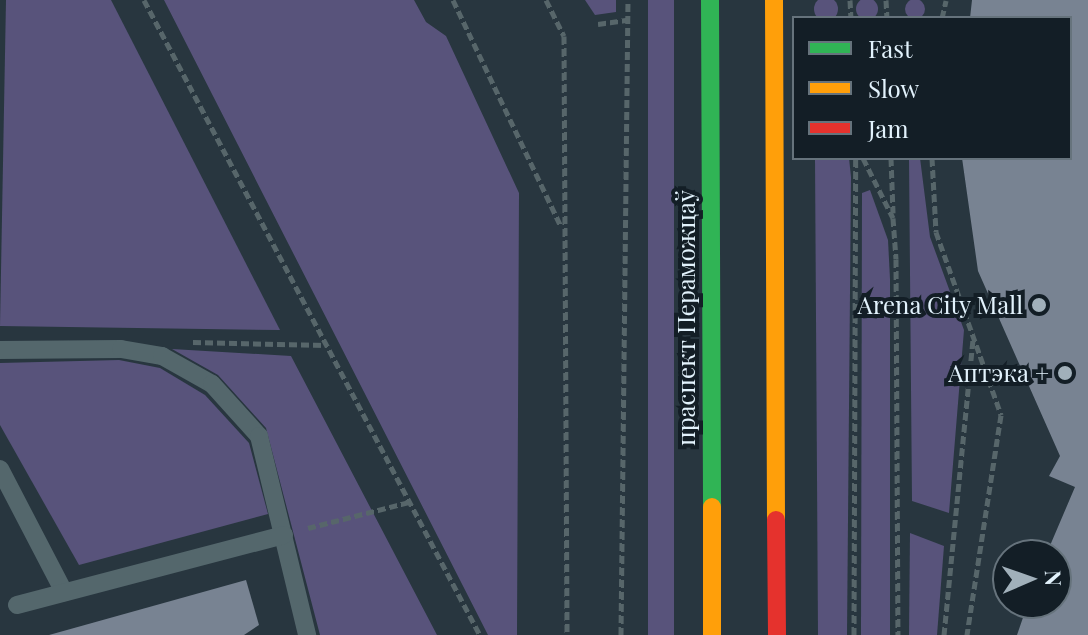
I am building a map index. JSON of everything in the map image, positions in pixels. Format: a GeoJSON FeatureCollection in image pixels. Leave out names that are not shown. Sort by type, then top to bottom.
{"type":"FeatureCollection","features":[{"type":"Feature","properties":{"kind":"main road","name":"праспект Пераможцаў"},"geometry":{"type":"LineString","coordinates":[[710,0],[712,635]]}},
{"type":"Feature","properties":{"kind":"main road"},"geometry":{"type":"LineString","coordinates":[[774,0],[777,635]]}},
{"type":"Feature","properties":{"kind":"lane"},"geometry":{"type":"LineString","coordinates":[[0,350],[121,349],[162,356],[212,384],[259,436],[307,635]]}},
{"type":"Feature","properties":{"kind":"lane"},"geometry":{"type":"LineString","coordinates":[[0,469],[64,592]]}},
{"type":"Feature","properties":{"kind":"lane"},"geometry":{"type":"LineString","coordinates":[[17,605],[284,535]]}},
{"type":"Feature","properties":{"kind":"path"},"geometry":{"type":"LineString","coordinates":[[144,0],[480,635]]}},
{"type":"Feature","properties":{"kind":"path"},"geometry":{"type":"LineString","coordinates":[[453,0],[563,231]]}},
{"type":"Feature","properties":{"kind":"path"},"geometry":{"type":"LineString","coordinates":[[546,0],[564,36],[567,635]]}},
{"type":"Feature","properties":{"kind":"path"},"geometry":{"type":"LineString","coordinates":[[621,635],[628,0]]}},
{"type":"Feature","properties":{"kind":"path"},"geometry":{"type":"LineString","coordinates":[[598,24],[628,20]]}},
{"type":"Feature","properties":{"kind":"path"},"geometry":{"type":"LineString","coordinates":[[854,635],[856,160]]}},
{"type":"Feature","properties":{"kind":"path"},"geometry":{"type":"LineString","coordinates":[[864,160],[893,218]]}},
{"type":"Feature","properties":{"kind":"path"},"geometry":{"type":"LineString","coordinates":[[891,160],[898,635]]}},
{"type":"Feature","properties":{"kind":"path"},"geometry":{"type":"LineString","coordinates":[[932,160],[936,232],[1001,415],[967,635]]}},
{"type":"Feature","properties":{"kind":"path"},"geometry":{"type":"LineString","coordinates":[[944,635],[973,332]]}},
{"type":"Feature","properties":{"kind":"path"},"geometry":{"type":"LineString","coordinates":[[284,535],[409,502]]}},
{"type":"Feature","properties":{"kind":"shaded area"},"geometry":{"type":"Polygon","coordinates":[[[820,-1],[832,-1],[837,4],[835,16],[815,14],[815,4],[820,-1]]]}},
{"type":"Feature","properties":{"kind":"shaded area"},"geometry":{"type":"Polygon","coordinates":[[[863,-1],[871,-1],[877,5],[876,16],[858,16],[857,13],[857,5],[863,-1]]]}},
{"type":"Feature","properties":{"kind":"shaded area"},"geometry":{"type":"Polygon","coordinates":[[[6,0],[111,0],[280,330],[0,326],[6,0]]]}},
{"type":"Feature","properties":{"kind":"shaded area"},"geometry":{"type":"Polygon","coordinates":[[[164,0],[414,0],[426,22],[446,36],[519,193],[517,635],[488,635],[164,0]]]}},
{"type":"Feature","properties":{"kind":"shaded area"},"geometry":{"type":"Polygon","coordinates":[[[585,0],[616,0],[616,12],[595,15],[585,0]]]}},
{"type":"Feature","properties":{"kind":"shaded area"},"geometry":{"type":"Polygon","coordinates":[[[648,0],[674,0],[674,635],[648,635],[648,0]]]}},
{"type":"Feature","properties":{"kind":"shaded area"},"geometry":{"type":"Polygon","coordinates":[[[911,0],[919,0],[924,5],[922,16],[908,16],[906,13],[906,5],[911,0]]]}},
{"type":"Feature","properties":{"kind":"shaded area"},"geometry":{"type":"Polygon","coordinates":[[[815,160],[849,160],[847,635],[818,635],[815,160]]]}},
{"type":"Feature","properties":{"kind":"shaded area"},"geometry":{"type":"Polygon","coordinates":[[[909,160],[920,160],[930,237],[964,330],[949,513],[912,501],[909,160]]]}},
{"type":"Feature","properties":{"kind":"shaded area"},"geometry":{"type":"Polygon","coordinates":[[[870,190],[888,240],[890,279],[890,635],[861,635],[862,193],[870,190]]]}},
{"type":"Feature","properties":{"kind":"shaded area"},"geometry":{"type":"Polygon","coordinates":[[[172,349],[291,356],[437,635],[320,635],[266,428],[218,375],[172,349]]]}},
{"type":"Feature","properties":{"kind":"shaded area"},"geometry":{"type":"Polygon","coordinates":[[[119,360],[160,368],[205,395],[249,443],[268,514],[79,565],[0,425],[0,363],[119,360]]]}},
{"type":"Feature","properties":{"kind":"shaded area"},"geometry":{"type":"Polygon","coordinates":[[[910,533],[944,546],[937,635],[909,635],[910,533]]]}},
{"type":"Feature","properties":{"kind":"building","name":"Arena City Mall"},"geometry":{"type":"Polygon","coordinates":[[[972,0],[1088,0],[1088,635],[1017,635],[1022,619],[1072,619],[1072,539],[1053,539],[1075,487],[1049,476],[1060,456],[978,271],[962,160],[1072,160],[1072,16],[970,16],[972,0]]]}},
{"type":"Feature","properties":{"kind":"building"},"geometry":{"type":"Polygon","coordinates":[[[246,580],[259,625],[244,635],[49,635],[246,580]]]}},
{"type":"Feature","properties":{"kind":"traffic: fast"},"geometry":{"type":"LineString","coordinates":[[710,0],[712,507]]}},
{"type":"Feature","properties":{"kind":"traffic: slow"},"geometry":{"type":"LineString","coordinates":[[774,0],[776,520]]}},
{"type":"Feature","properties":{"kind":"traffic: slow"},"geometry":{"type":"LineString","coordinates":[[712,507],[712,635]]}},
{"type":"Feature","properties":{"kind":"traffic: jam"},"geometry":{"type":"LineString","coordinates":[[776,520],[777,635]]}},
{"type":"Feature","properties":{"kind":"place","name":"Arena City Mall"},"geometry":{"type":"Point","coordinates":[1039,305]}},
{"type":"Feature","properties":{"kind":"place","name":"Аптэка +"},"geometry":{"type":"Point","coordinates":[1065,373]}}]}
